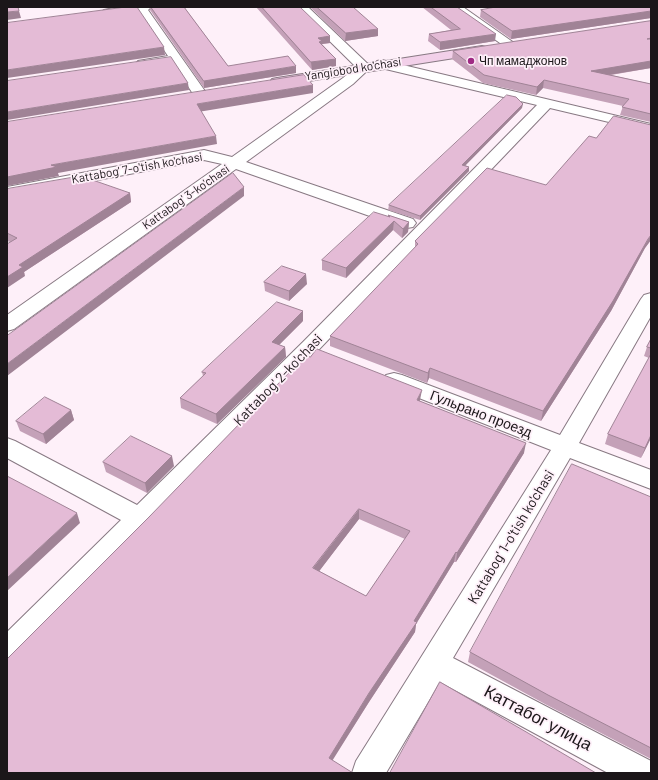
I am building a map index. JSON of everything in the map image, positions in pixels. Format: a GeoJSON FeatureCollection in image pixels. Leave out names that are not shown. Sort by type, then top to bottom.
{"type":"FeatureCollection","features":[{"type":"Feature","properties":{"kind":"street"},"geometry":{"type":"LineString","coordinates":[[141,7],[200,94]]}},
{"type":"Feature","properties":{"kind":"street"},"geometry":{"type":"LineString","coordinates":[[94,14],[144,7]]}},
{"type":"Feature","properties":{"kind":"street"},"geometry":{"type":"LineString","coordinates":[[301,7],[364,67]]}},
{"type":"Feature","properties":{"kind":"street"},"geometry":{"type":"LineString","coordinates":[[460,10],[480,12]]}},
{"type":"Feature","properties":{"kind":"street"},"geometry":{"type":"LineString","coordinates":[[460,10],[511,45]]}},
{"type":"Feature","properties":{"kind":"street","name":"Yangiobod ko'chasi"},"geometry":{"type":"LineString","coordinates":[[262,84],[382,64],[526,43]]}},
{"type":"Feature","properties":{"kind":"street"},"geometry":{"type":"LineString","coordinates":[[130,66],[176,59]]}},
{"type":"Feature","properties":{"kind":"street"},"geometry":{"type":"LineString","coordinates":[[382,64],[651,128]]}},
{"type":"Feature","properties":{"kind":"street","name":"Kattabog' 3-ko'chasi"},"geometry":{"type":"LineString","coordinates":[[7,325],[236,162],[348,81],[364,67]]}},
{"type":"Feature","properties":{"kind":"street"},"geometry":{"type":"LineString","coordinates":[[184,97],[216,92]]}},
{"type":"Feature","properties":{"kind":"street","name":"Kattabog' 2-ko'chasi"},"geometry":{"type":"LineString","coordinates":[[7,652],[141,519],[546,104]]}},
{"type":"Feature","properties":{"kind":"street","name":"Kattabog' 7-o'tish ko'chasi"},"geometry":{"type":"LineString","coordinates":[[7,192],[204,155],[236,162],[252,170],[423,229]]}},
{"type":"Feature","properties":{"kind":"street","name":"Kattabog' 1-o'tish ko'chasi"},"geometry":{"type":"LineString","coordinates":[[368,773],[566,447],[651,298]]}},
{"type":"Feature","properties":{"kind":"street"},"geometry":{"type":"LineString","coordinates":[[310,347],[332,356]]}},
{"type":"Feature","properties":{"kind":"street","name":"Гульрано проезд"},"geometry":{"type":"LineString","coordinates":[[376,373],[651,480]]}},
{"type":"Feature","properties":{"kind":"street"},"geometry":{"type":"LineString","coordinates":[[7,447],[141,519]]}},
{"type":"Feature","properties":{"kind":"street","name":"Каттабог улица"},"geometry":{"type":"LineString","coordinates":[[435,664],[641,773]]}},
{"type":"Feature","properties":{"kind":"building"},"geometry":{"type":"Polygon","coordinates":[[[7,7],[18,7],[19,11],[7,12],[7,7]]]}},
{"type":"Feature","properties":{"kind":"building"},"geometry":{"type":"Polygon","coordinates":[[[126,7],[137,7],[164,47],[7,70],[7,23],[126,7]]]}},
{"type":"Feature","properties":{"kind":"building"},"geometry":{"type":"Polygon","coordinates":[[[151,7],[184,7],[228,66],[288,56],[296,66],[204,81],[151,7]]]}},
{"type":"Feature","properties":{"kind":"building"},"geometry":{"type":"Polygon","coordinates":[[[262,7],[300,7],[330,36],[318,38],[322,41],[319,42],[336,59],[311,62],[262,7]]]}},
{"type":"Feature","properties":{"kind":"building"},"geometry":{"type":"Polygon","coordinates":[[[317,7],[353,7],[378,29],[346,33],[317,7]]]}},
{"type":"Feature","properties":{"kind":"building"},"geometry":{"type":"Polygon","coordinates":[[[431,7],[457,7],[496,34],[440,42],[429,34],[460,29],[431,7]]]}},
{"type":"Feature","properties":{"kind":"building"},"geometry":{"type":"Polygon","coordinates":[[[496,7],[651,7],[651,11],[512,31],[481,10],[496,7]]]}},
{"type":"Feature","properties":{"kind":"building"},"geometry":{"type":"Polygon","coordinates":[[[651,21],[651,38],[647,39],[651,39],[651,61],[591,71],[651,84],[651,114],[622,107],[629,99],[544,80],[537,87],[484,75],[453,51],[651,21]]]}},
{"type":"Feature","properties":{"kind":"building"},"geometry":{"type":"Polygon","coordinates":[[[171,57],[188,83],[7,112],[7,81],[171,57]]]}},
{"type":"Feature","properties":{"kind":"building"},"geometry":{"type":"Polygon","coordinates":[[[304,75],[313,85],[197,104],[216,136],[51,165],[57,167],[7,177],[7,122],[304,75]]]}},
{"type":"Feature","properties":{"kind":"building"},"geometry":{"type":"Polygon","coordinates":[[[507,95],[516,97],[523,104],[462,165],[469,167],[420,216],[389,205],[507,95]]]}},
{"type":"Feature","properties":{"kind":"building"},"geometry":{"type":"Polygon","coordinates":[[[614,116],[651,125],[651,235],[613,301],[543,411],[430,368],[428,373],[330,336],[418,244],[415,241],[487,168],[546,185],[589,136],[596,138],[614,116]]]}},
{"type":"Feature","properties":{"kind":"building"},"geometry":{"type":"Polygon","coordinates":[[[233,173],[244,187],[7,364],[7,336],[233,173]]]}},
{"type":"Feature","properties":{"kind":"building"},"geometry":{"type":"Polygon","coordinates":[[[81,176],[130,193],[19,265],[23,267],[7,277],[7,244],[17,238],[7,233],[7,189],[81,176]]]}},
{"type":"Feature","properties":{"kind":"building"},"geometry":{"type":"Polygon","coordinates":[[[374,212],[409,222],[403,229],[394,221],[346,268],[322,260],[374,212]]]}},
{"type":"Feature","properties":{"kind":"building"},"geometry":{"type":"Polygon","coordinates":[[[282,266],[306,274],[289,291],[264,282],[282,266]]]}},
{"type":"Feature","properties":{"kind":"building"},"geometry":{"type":"Polygon","coordinates":[[[277,302],[303,311],[272,342],[285,347],[216,414],[180,398],[206,373],[202,372],[277,302]]]}},
{"type":"Feature","properties":{"kind":"building"},"geometry":{"type":"Polygon","coordinates":[[[651,339],[651,348],[647,347],[651,339]]]}},
{"type":"Feature","properties":{"kind":"building"},"geometry":{"type":"Polygon","coordinates":[[[317,349],[422,390],[417,400],[526,443],[414,621],[417,622],[369,693],[329,758],[353,773],[7,773],[7,659],[149,517],[306,355],[310,357],[317,349]],[[359,509],[313,568],[366,596],[410,531],[359,509]]]}},
{"type":"Feature","properties":{"kind":"building"},"geometry":{"type":"Polygon","coordinates":[[[651,354],[651,435],[645,448],[608,434],[651,354]]]}},
{"type":"Feature","properties":{"kind":"building"},"geometry":{"type":"Polygon","coordinates":[[[45,397],[71,410],[43,434],[16,421],[45,397]]]}},
{"type":"Feature","properties":{"kind":"building"},"geometry":{"type":"Polygon","coordinates":[[[131,436],[172,456],[145,483],[103,462],[131,436]]]}},
{"type":"Feature","properties":{"kind":"building"},"geometry":{"type":"Polygon","coordinates":[[[572,464],[651,497],[651,748],[548,695],[470,652],[572,464]]]}},
{"type":"Feature","properties":{"kind":"building"},"geometry":{"type":"Polygon","coordinates":[[[7,476],[77,513],[7,578],[7,476]]]}},
{"type":"Feature","properties":{"kind":"building"},"geometry":{"type":"Polygon","coordinates":[[[440,682],[528,733],[596,773],[390,773],[440,682]]]}},
{"type":"Feature","properties":{"kind":"place","name":"Чп мамаджонов"},"geometry":{"type":"Point","coordinates":[471,61]}}]}
